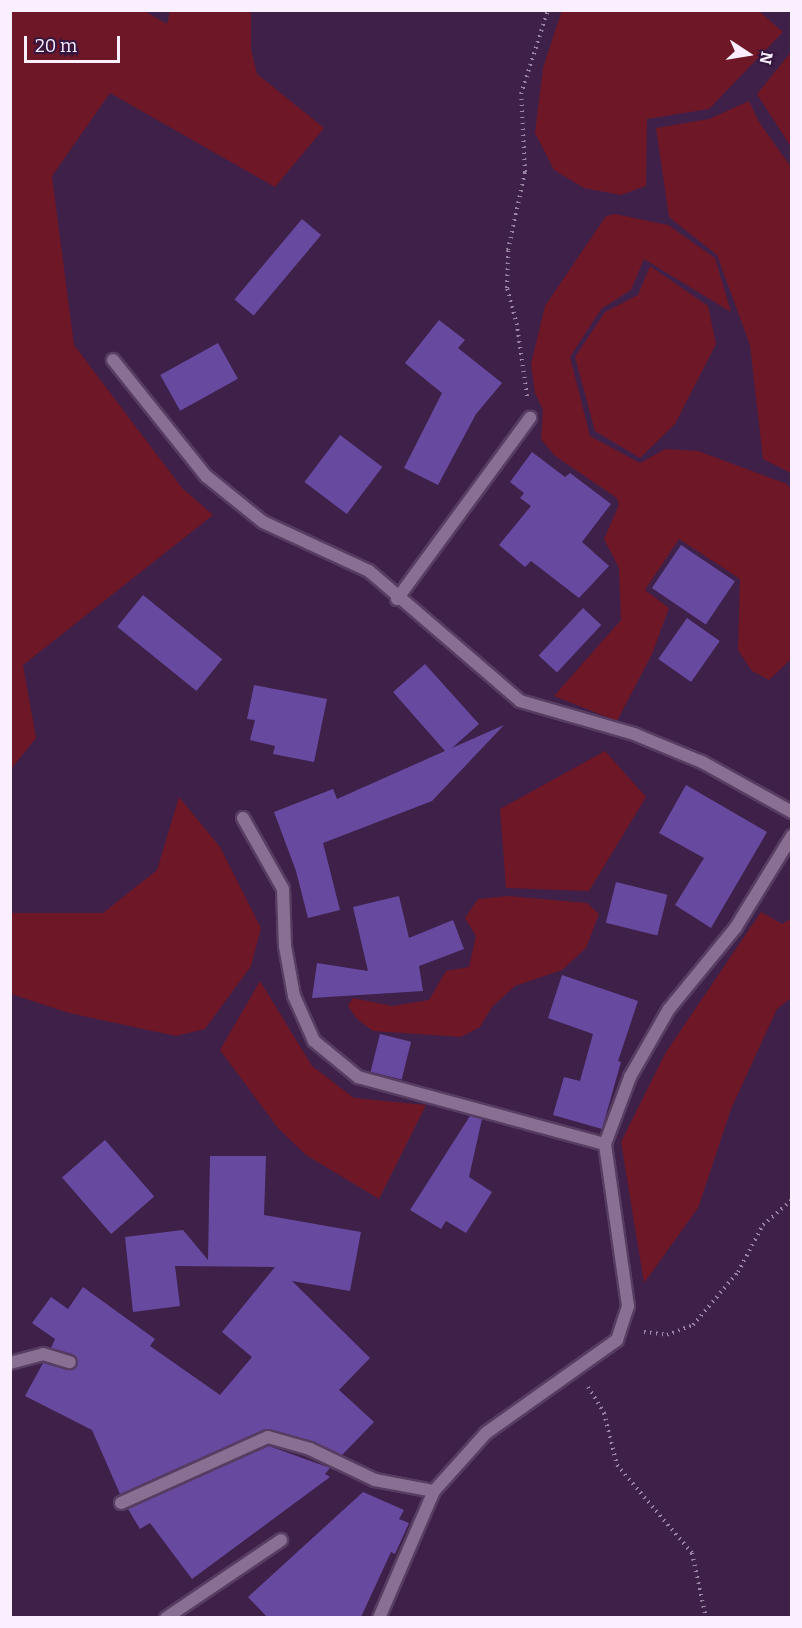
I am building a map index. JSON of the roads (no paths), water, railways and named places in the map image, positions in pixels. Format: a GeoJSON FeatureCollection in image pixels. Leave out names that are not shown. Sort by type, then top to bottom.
{"type":"FeatureCollection","features":[{"type":"Feature","properties":{"kind":"street"},"geometry":{"type":"LineString","coordinates":[[113,360],[206,476],[263,522],[369,571],[397,599],[520,701],[634,734],[702,762],[792,812]]}},
{"type":"Feature","properties":{"kind":"street"},"geometry":{"type":"LineString","coordinates":[[397,599],[530,418]]}},
{"type":"Feature","properties":{"kind":"street"},"geometry":{"type":"LineString","coordinates":[[243,818],[283,889],[285,946],[294,996],[314,1041],[358,1077],[605,1144]]}},
{"type":"Feature","properties":{"kind":"street"},"geometry":{"type":"LineString","coordinates":[[379,1617],[434,1491],[486,1433],[616,1340],[628,1306],[605,1144],[630,1077],[669,1009],[736,927],[792,836]]}},
{"type":"Feature","properties":{"kind":"street"},"geometry":{"type":"LineString","coordinates":[[10,1363],[43,1354],[70,1362]]}},
{"type":"Feature","properties":{"kind":"street"},"geometry":{"type":"LineString","coordinates":[[121,1503],[268,1437],[310,1449],[375,1480],[434,1491]]}},
{"type":"Feature","properties":{"kind":"street"},"geometry":{"type":"LineString","coordinates":[[166,1617],[281,1540]]}}]}
